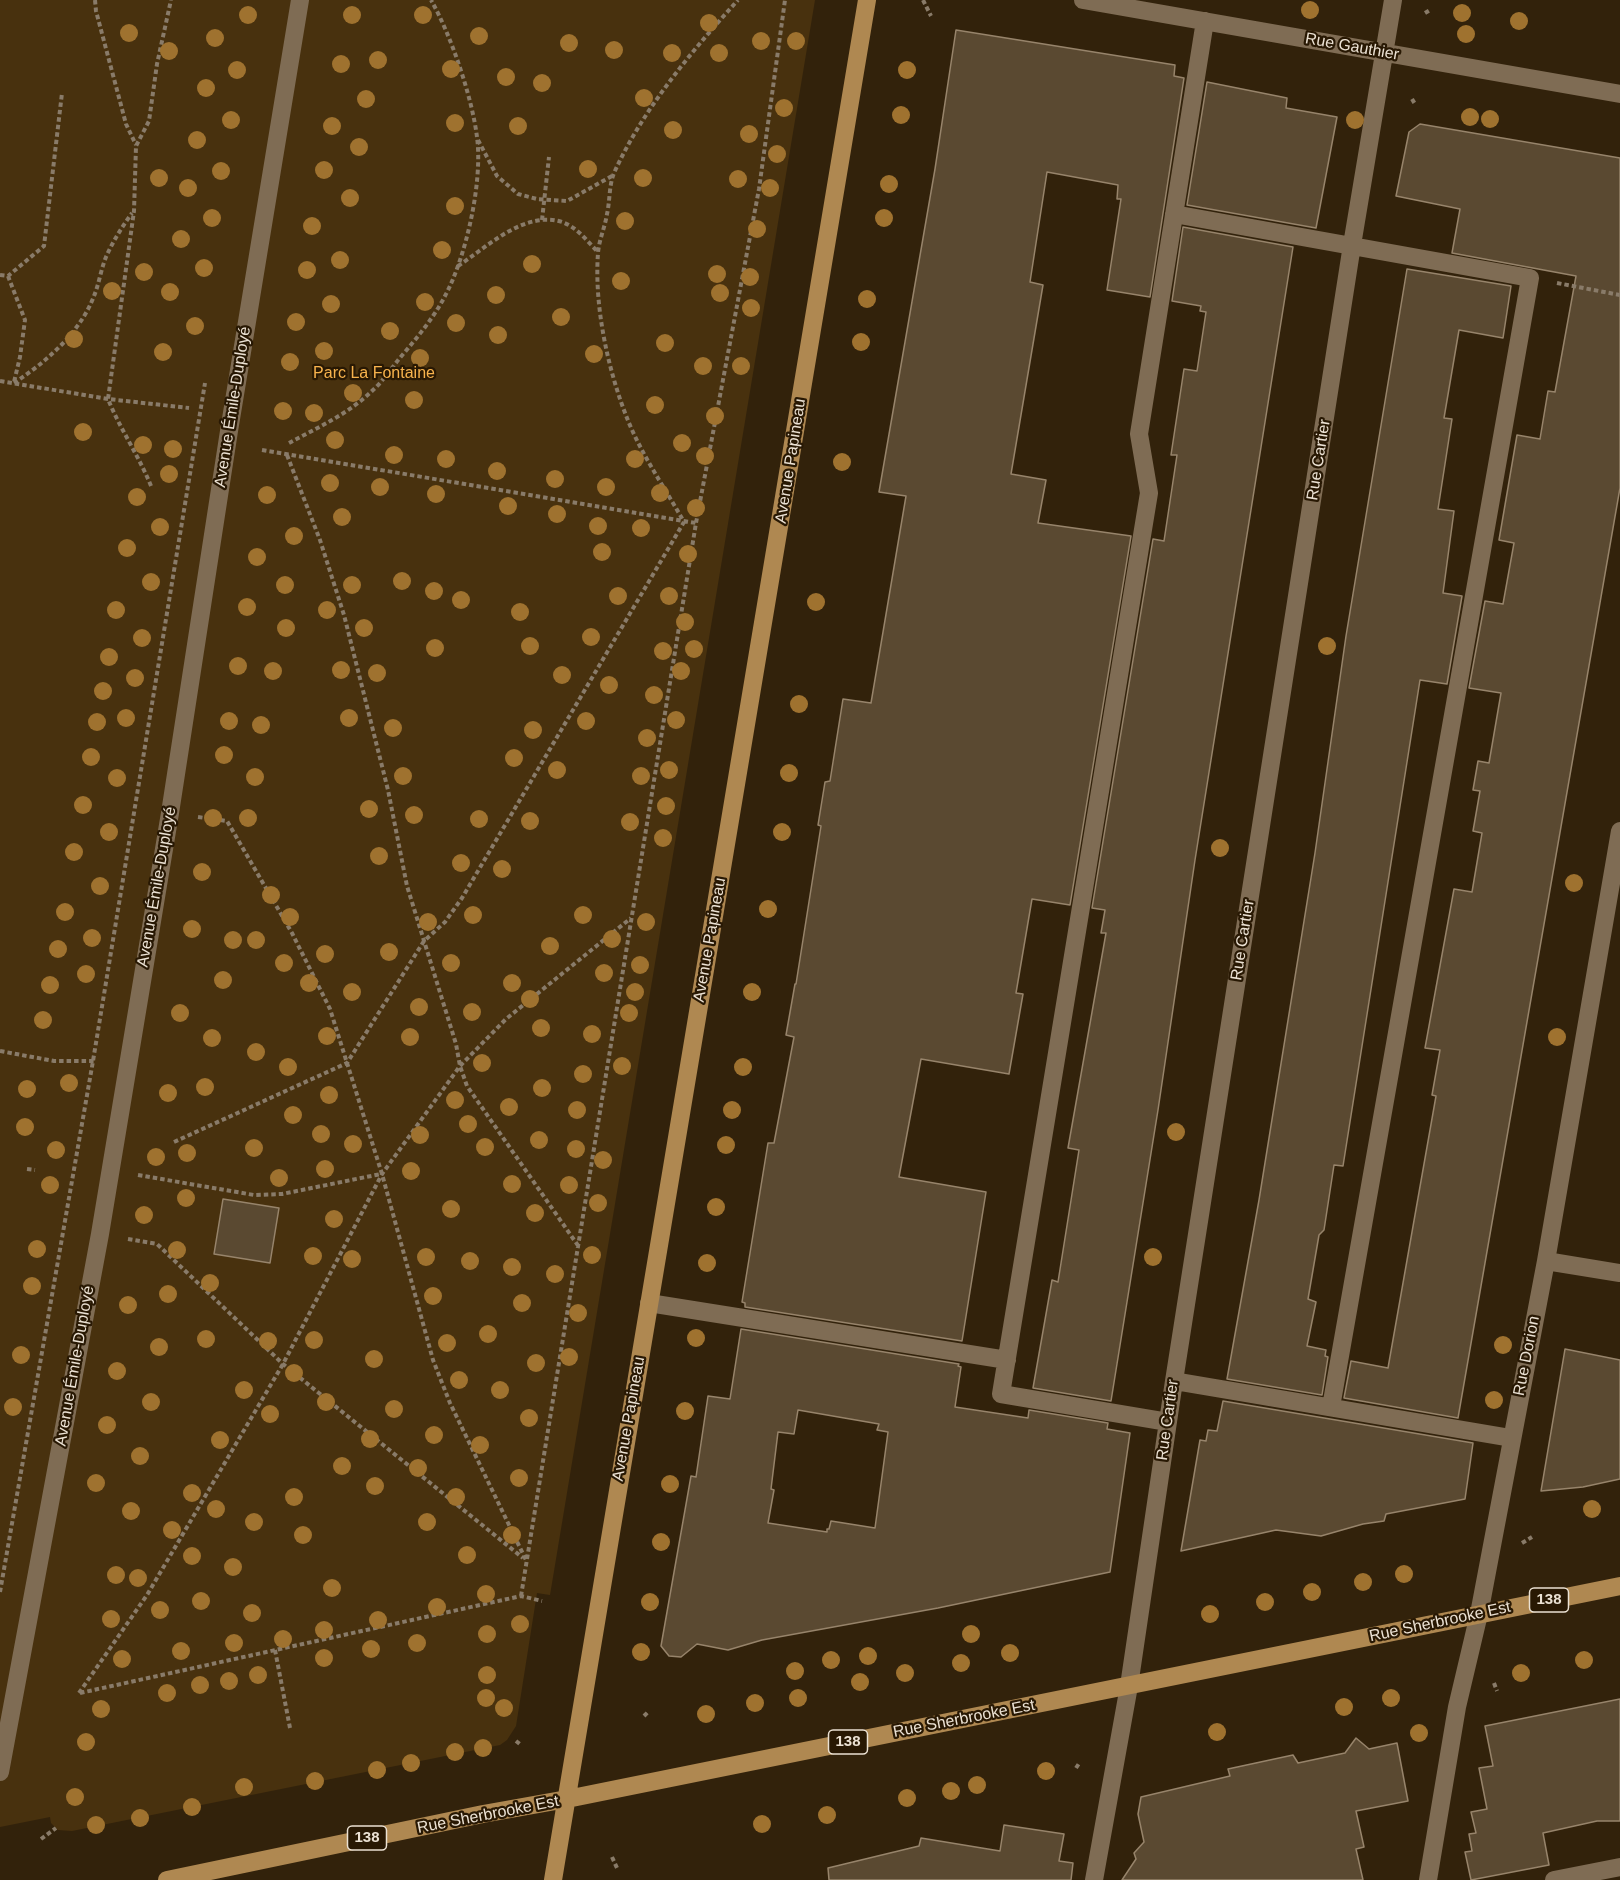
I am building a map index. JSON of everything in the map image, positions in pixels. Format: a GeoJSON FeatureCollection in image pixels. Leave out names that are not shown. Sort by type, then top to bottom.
{"type":"FeatureCollection","features":[{"type":"Feature","properties":{"kind":"main road","name":"Avenue Papineau"},"geometry":{"type":"LineString","coordinates":[[553,1880],[867,0]]}},
{"type":"Feature","properties":{"kind":"main road","name":"Rue Sherbrooke Est"},"geometry":{"type":"LineString","coordinates":[[167,1880],[483,1814],[567,1799],[1620,1586]]}},
{"type":"Feature","properties":{"kind":"street","name":"Avenue Émile-Duployé"},"geometry":{"type":"LineString","coordinates":[[0,1772],[98,1245],[170,813],[229,431],[300,0]]}},
{"type":"Feature","properties":{"kind":"street","name":"Rue Cartier"},"geometry":{"type":"LineString","coordinates":[[1094,1880],[1129,1686],[1174,1381],[1352,245],[1394,0]]}},
{"type":"Feature","properties":{"kind":"street","name":"Rue Gauthier"},"geometry":{"type":"LineString","coordinates":[[1095,1],[1620,94]]}},
{"type":"Feature","properties":{"kind":"street"},"geometry":{"type":"LineString","coordinates":[[1168,1422],[1002,1394],[1149,493],[1139,434],[1205,21]]}},
{"type":"Feature","properties":{"kind":"street"},"geometry":{"type":"LineString","coordinates":[[1174,214],[1530,278],[1331,1407]]}},
{"type":"Feature","properties":{"kind":"street","name":"Rue Dorion"},"geometry":{"type":"LineString","coordinates":[[1428,1880],[1457,1707],[1479,1614],[1546,1261],[1620,831]]}},
{"type":"Feature","properties":{"kind":"street"},"geometry":{"type":"LineString","coordinates":[[1546,1261],[1620,1273]]}},
{"type":"Feature","properties":{"kind":"street"},"geometry":{"type":"LineString","coordinates":[[649,1303],[1007,1360]]}},
{"type":"Feature","properties":{"kind":"street"},"geometry":{"type":"LineString","coordinates":[[1174,1381],[1511,1438]]}},
{"type":"Feature","properties":{"kind":"street"},"geometry":{"type":"LineString","coordinates":[[1554,1880],[1620,1867]]}},
{"type":"Feature","properties":{"kind":"path"},"geometry":{"type":"LineString","coordinates":[[95,0],[126,124],[136,146]]}},
{"type":"Feature","properties":{"kind":"path"},"geometry":{"type":"LineString","coordinates":[[151,486],[117,422],[108,399],[134,211],[136,146],[149,121],[157,64],[171,0]]}},
{"type":"Feature","properties":{"kind":"path"},"geometry":{"type":"LineString","coordinates":[[431,0],[440,16],[458,65],[477,138],[497,176],[518,194],[544,200],[567,201],[613,176]]}},
{"type":"Feature","properties":{"kind":"path"},"geometry":{"type":"LineString","coordinates":[[684,522],[627,419],[605,340],[598,292],[598,252],[613,176],[644,119],[668,85],[738,0]]}},
{"type":"Feature","properties":{"kind":"path"},"geometry":{"type":"LineString","coordinates":[[521,1596],[696,523],[759,189],[785,0]]}},
{"type":"Feature","properties":{"kind":"path"},"geometry":{"type":"LineString","coordinates":[[923,0],[931,16]]}},
{"type":"Feature","properties":{"kind":"path"},"geometry":{"type":"LineString","coordinates":[[0,275],[8,276],[44,246],[62,93]]}},
{"type":"Feature","properties":{"kind":"path"},"geometry":{"type":"LineString","coordinates":[[289,443],[337,417],[373,391],[429,323],[446,296],[468,231],[474,195],[477,138]]}},
{"type":"Feature","properties":{"kind":"path"},"geometry":{"type":"LineString","coordinates":[[542,220],[549,157]]}},
{"type":"Feature","properties":{"kind":"path"},"geometry":{"type":"LineString","coordinates":[[14,383],[35,369],[81,324],[94,297],[106,258],[119,231],[134,211]]}},
{"type":"Feature","properties":{"kind":"path"},"geometry":{"type":"LineString","coordinates":[[458,266],[508,232],[527,222],[542,220],[552,220],[570,226],[598,252]]}},
{"type":"Feature","properties":{"kind":"path"},"geometry":{"type":"LineString","coordinates":[[8,276],[24,320],[20,357],[14,383]]}},
{"type":"Feature","properties":{"kind":"path"},"geometry":{"type":"LineString","coordinates":[[1530,278],[1620,295]]}},
{"type":"Feature","properties":{"kind":"path","name":"Avenue Émile-Duployé"},"geometry":{"type":"LineString","coordinates":[[0,1592],[93,1060],[205,380]]}},
{"type":"Feature","properties":{"kind":"path"},"geometry":{"type":"LineString","coordinates":[[0,381],[108,399],[189,408]]}},
{"type":"Feature","properties":{"kind":"path"},"geometry":{"type":"LineString","coordinates":[[262,450],[696,523]]}},
{"type":"Feature","properties":{"kind":"path"},"geometry":{"type":"LineString","coordinates":[[287,455],[320,540],[344,615],[388,790],[407,886],[467,1086],[579,1247]]}},
{"type":"Feature","properties":{"kind":"path"},"geometry":{"type":"LineString","coordinates":[[174,1142],[347,1063],[424,940],[445,922],[462,898],[684,522]]}},
{"type":"Feature","properties":{"kind":"path"},"geometry":{"type":"LineString","coordinates":[[227,821],[297,942],[330,1010],[382,1174],[433,1360],[450,1403],[526,1561]]}},
{"type":"Feature","properties":{"kind":"path"},"geometry":{"type":"LineString","coordinates":[[542,1601],[521,1596],[79,1693],[147,1595],[283,1364],[382,1174],[460,1066],[506,1019],[631,918]]}},
{"type":"Feature","properties":{"kind":"path"},"geometry":{"type":"LineString","coordinates":[[0,1051],[54,1061],[93,1060],[127,1067]]}},
{"type":"Feature","properties":{"kind":"path"},"geometry":{"type":"LineString","coordinates":[[27,1169],[35,1170]]}},
{"type":"Feature","properties":{"kind":"path"},"geometry":{"type":"LineString","coordinates":[[138,1175],[254,1195],[282,1194],[382,1174]]}},
{"type":"Feature","properties":{"kind":"path"},"geometry":{"type":"LineString","coordinates":[[157,1244],[283,1364],[526,1561]]}},
{"type":"Feature","properties":{"kind":"path"},"geometry":{"type":"LineString","coordinates":[[1520,1545],[1532,1537]]}},
{"type":"Feature","properties":{"kind":"path"},"geometry":{"type":"LineString","coordinates":[[275,1650],[290,1728]]}},
{"type":"Feature","properties":{"kind":"path"},"geometry":{"type":"LineString","coordinates":[[644,1716],[649,1711]]}},
{"type":"Feature","properties":{"kind":"path"},"geometry":{"type":"LineString","coordinates":[[516,1741],[521,1745]]}},
{"type":"Feature","properties":{"kind":"path"},"geometry":{"type":"LineString","coordinates":[[1076,1768],[1080,1762]]}},
{"type":"Feature","properties":{"kind":"path"},"geometry":{"type":"LineString","coordinates":[[41,1839],[56,1828]]}},
{"type":"Feature","properties":{"kind":"path"},"geometry":{"type":"LineString","coordinates":[[612,1857],[617,1868]]}},
{"type":"Feature","properties":{"kind":"green space","name":"Parc La Fontaine"},"geometry":{"type":"Polygon","coordinates":[[[0,0],[815,0],[550,1595],[537,1593],[516,1726],[507,1740],[500,1745],[72,1831],[58,1830],[51,1823],[50,1817],[0,1827],[0,0]]]}},
{"type":"Feature","properties":{"kind":"building"},"geometry":{"type":"Polygon","coordinates":[[[956,30],[1175,65],[1174,76],[1184,78],[1150,297],[1107,290],[1121,199],[1117,199],[1118,185],[1047,172],[1030,282],[1043,285],[1011,474],[1046,480],[1038,523],[1131,536],[1070,905],[1032,899],[1016,993],[1023,994],[1009,1074],[921,1059],[899,1177],[986,1192],[962,1341],[745,1307],[745,1303],[742,1302],[768,1143],[774,1143],[794,1037],[786,1035],[821,826],[818,825],[825,782],[830,781],[843,699],[871,703],[906,496],[879,492],[935,169],[956,30]]]}},
{"type":"Feature","properties":{"kind":"building"},"geometry":{"type":"Polygon","coordinates":[[[1207,82],[1287,98],[1286,108],[1337,117],[1316,228],[1187,205],[1207,82]]]}},
{"type":"Feature","properties":{"kind":"building"},"geometry":{"type":"Polygon","coordinates":[[[1420,124],[1620,158],[1620,488],[1458,1418],[1344,1398],[1351,1361],[1388,1368],[1436,1096],[1432,1095],[1440,1050],[1425,1048],[1454,889],[1472,892],[1482,833],[1473,831],[1480,791],[1473,790],[1478,761],[1489,763],[1501,693],[1469,688],[1485,601],[1503,604],[1514,543],[1499,540],[1517,435],[1540,439],[1548,391],[1555,392],[1576,276],[1452,253],[1460,209],[1396,196],[1409,132],[1420,124]]]}},
{"type":"Feature","properties":{"kind":"building"},"geometry":{"type":"Polygon","coordinates":[[[1183,227],[1293,247],[1111,1401],[1033,1388],[1052,1280],[1058,1282],[1079,1150],[1068,1148],[1106,933],[1101,933],[1105,910],[1092,908],[1153,539],[1164,541],[1177,455],[1171,455],[1184,369],[1197,371],[1206,312],[1200,311],[1201,306],[1172,301],[1183,227]]]}},
{"type":"Feature","properties":{"kind":"building"},"geometry":{"type":"Polygon","coordinates":[[[1407,269],[1511,286],[1503,338],[1459,330],[1444,418],[1452,419],[1438,509],[1454,511],[1443,593],[1462,596],[1447,684],[1420,680],[1343,1166],[1334,1165],[1324,1230],[1319,1235],[1308,1299],[1316,1302],[1307,1346],[1326,1350],[1325,1356],[1328,1357],[1322,1395],[1227,1379],[1259,1200],[1315,853],[1346,636],[1407,269]]]}},
{"type":"Feature","properties":{"kind":"building"},"geometry":{"type":"Polygon","coordinates":[[[223,1199],[279,1208],[270,1263],[214,1254],[223,1199]]]}},
{"type":"Feature","properties":{"kind":"building"},"geometry":{"type":"Polygon","coordinates":[[[741,1329],[959,1364],[958,1366],[961,1367],[955,1407],[1028,1418],[1029,1410],[1108,1423],[1107,1429],[1130,1433],[1110,1572],[938,1608],[762,1640],[728,1650],[697,1644],[681,1657],[669,1656],[661,1646],[691,1476],[696,1477],[708,1396],[730,1399],[741,1329]],[[798,1410],[794,1434],[778,1432],[771,1489],[774,1490],[768,1523],[827,1532],[831,1521],[875,1528],[888,1432],[877,1430],[879,1424],[798,1410]]]}},
{"type":"Feature","properties":{"kind":"building"},"geometry":{"type":"Polygon","coordinates":[[[1565,1349],[1620,1360],[1620,1479],[1583,1487],[1541,1491],[1565,1349]]]}},
{"type":"Feature","properties":{"kind":"building"},"geometry":{"type":"Polygon","coordinates":[[[1223,1401],[1473,1443],[1465,1499],[1386,1514],[1384,1521],[1363,1524],[1321,1536],[1276,1530],[1181,1551],[1200,1440],[1206,1441],[1208,1430],[1217,1431],[1223,1401]]]}},
{"type":"Feature","properties":{"kind":"building"},"geometry":{"type":"Polygon","coordinates":[[[1620,1699],[1620,1821],[1597,1821],[1543,1833],[1549,1865],[1471,1880],[1465,1852],[1472,1851],[1469,1834],[1476,1833],[1471,1812],[1487,1809],[1479,1768],[1493,1766],[1485,1726],[1620,1699]]]}},
{"type":"Feature","properties":{"kind":"building"},"geometry":{"type":"Polygon","coordinates":[[[1356,1738],[1369,1749],[1397,1743],[1408,1801],[1356,1811],[1364,1847],[1356,1849],[1363,1880],[1122,1880],[1136,1859],[1134,1853],[1144,1842],[1138,1814],[1141,1797],[1230,1776],[1228,1769],[1293,1755],[1298,1763],[1345,1753],[1356,1738]]]}},
{"type":"Feature","properties":{"kind":"building"},"geometry":{"type":"Polygon","coordinates":[[[1004,1825],[1064,1834],[1059,1861],[1073,1863],[1071,1880],[829,1880],[828,1868],[919,1846],[921,1838],[1000,1851],[1004,1825]]]}}]}
